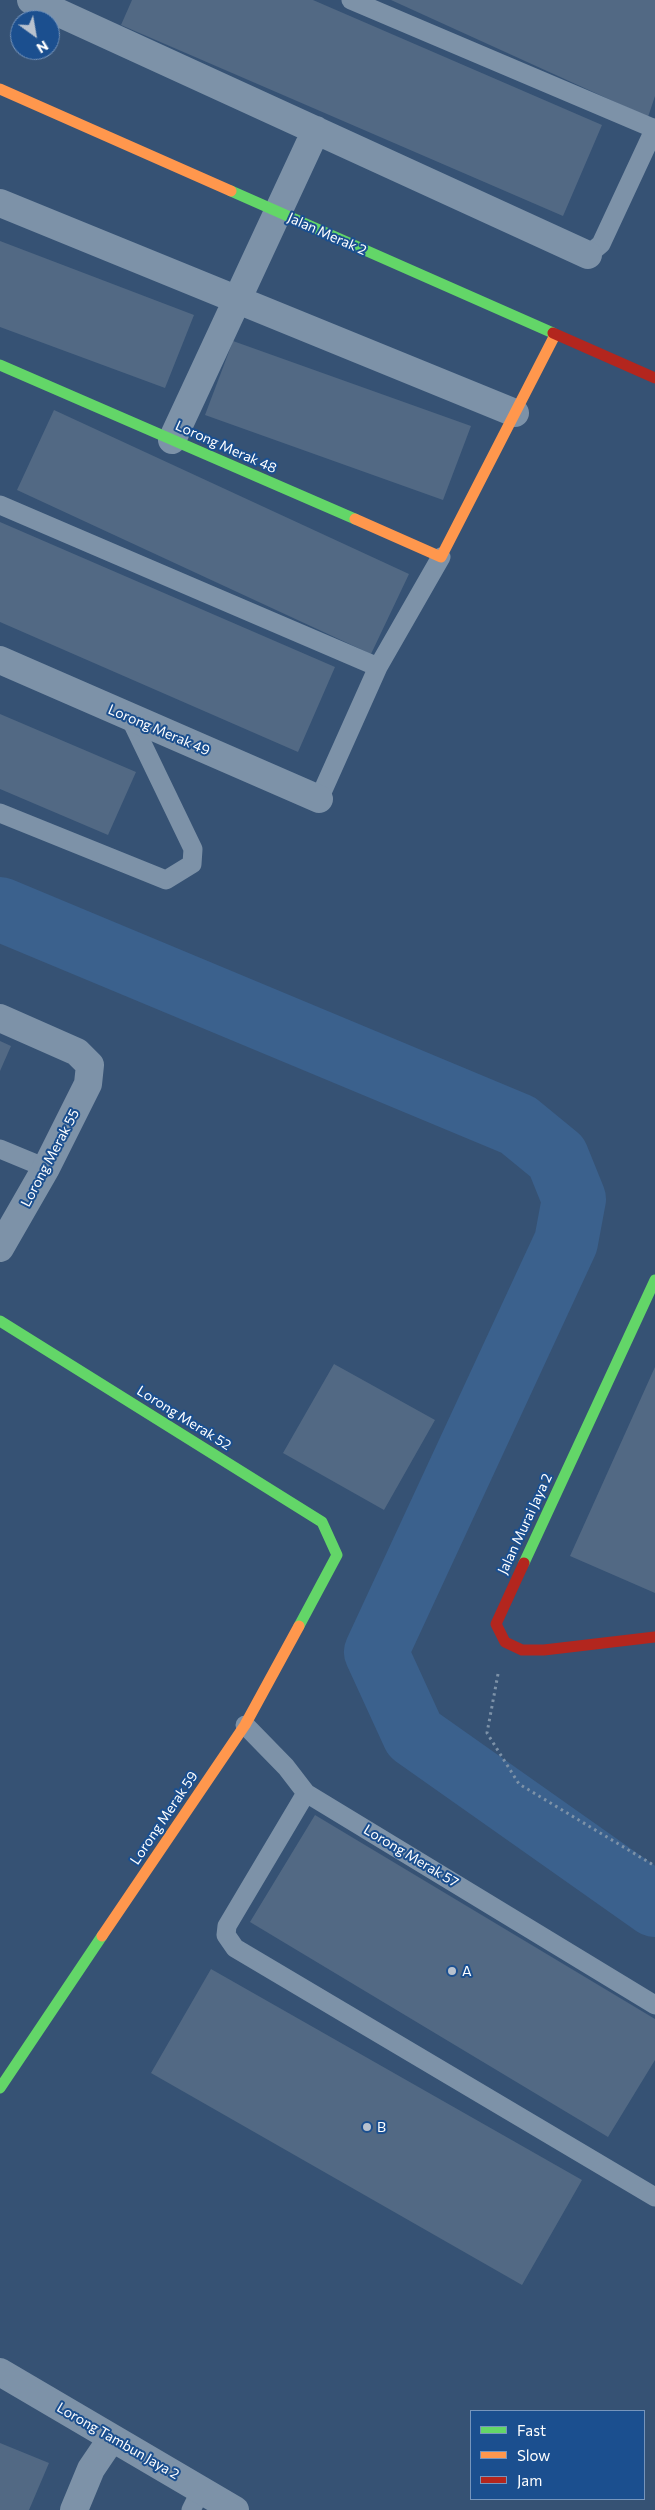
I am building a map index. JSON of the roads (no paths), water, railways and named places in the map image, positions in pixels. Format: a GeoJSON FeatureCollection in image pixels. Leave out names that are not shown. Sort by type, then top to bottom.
{"type":"FeatureCollection","features":[{"type":"Feature","properties":{"kind":"street"},"geometry":{"type":"LineString","coordinates":[[31,0],[588,255]]}},
{"type":"Feature","properties":{"kind":"street","name":"Jalan Merak 2"},"geometry":{"type":"LineString","coordinates":[[0,89],[655,378]]}},
{"type":"Feature","properties":{"kind":"street"},"geometry":{"type":"LineString","coordinates":[[172,440],[316,130]]}},
{"type":"Feature","properties":{"kind":"street"},"geometry":{"type":"LineString","coordinates":[[0,203],[515,413]]}},
{"type":"Feature","properties":{"kind":"street"},"geometry":{"type":"LineString","coordinates":[[441,557],[555,335]]}},
{"type":"Feature","properties":{"kind":"street","name":"Lorong Merak 48"},"geometry":{"type":"LineString","coordinates":[[0,365],[441,557]]}},
{"type":"Feature","properties":{"kind":"street","name":"Lorong Merak 49"},"geometry":{"type":"LineString","coordinates":[[0,660],[319,799]]}},
{"type":"Feature","properties":{"kind":"street","name":"Lorong Merak 55"},"geometry":{"type":"LineString","coordinates":[[0,1018],[76,1052],[90,1065],[88,1084],[46,1168],[0,1248]]}},
{"type":"Feature","properties":{"kind":"street","name":"Jalan Murai Jaya 2"},"geometry":{"type":"LineString","coordinates":[[655,1280],[496,1624],[505,1642],[522,1650],[544,1650],[655,1637]]}},
{"type":"Feature","properties":{"kind":"street","name":"Lorong Merak 52"},"geometry":{"type":"LineString","coordinates":[[0,1321],[322,1522],[337,1555]]}},
{"type":"Feature","properties":{"kind":"street","name":"Lorong Merak 59"},"geometry":{"type":"LineString","coordinates":[[0,2088],[245,1724],[337,1555]]}},
{"type":"Feature","properties":{"kind":"street","name":"Lorong Tambun Jaya 2"},"geometry":{"type":"LineString","coordinates":[[0,2372],[112,2438],[196,2500],[235,2510]]}},
{"type":"Feature","properties":{"kind":"street"},"geometry":{"type":"LineString","coordinates":[[74,2510],[91,2469],[112,2438]]}},
{"type":"Feature","properties":{"kind":"lane"},"geometry":{"type":"LineString","coordinates":[[352,0],[655,129],[601,244],[588,255]]}},
{"type":"Feature","properties":{"kind":"lane"},"geometry":{"type":"LineString","coordinates":[[0,505],[378,667]]}},
{"type":"Feature","properties":{"kind":"lane"},"geometry":{"type":"LineString","coordinates":[[319,799],[378,667],[441,557]]}},
{"type":"Feature","properties":{"kind":"lane"},"geometry":{"type":"LineString","coordinates":[[0,812],[166,880],[192,864],[193,849],[129,716]]}},
{"type":"Feature","properties":{"kind":"lane"},"geometry":{"type":"LineString","coordinates":[[0,1148],[46,1168]]}},
{"type":"Feature","properties":{"kind":"lane"},"geometry":{"type":"LineString","coordinates":[[245,1724],[286,1767],[306,1793],[227,1926],[226,1935],[235,1948],[655,2197]]}},
{"type":"Feature","properties":{"kind":"lane","name":"Lorong Merak 57"},"geometry":{"type":"LineString","coordinates":[[306,1793],[655,2005]]}},
{"type":"Feature","properties":{"kind":"waterway"},"geometry":{"type":"LineString","coordinates":[[0,909],[518,1125],[557,1157],[574,1199],[566,1242],[376,1652],[414,1735],[655,1905]]}},
{"type":"Feature","properties":{"kind":"place","name":"A"},"geometry":{"type":"Point","coordinates":[452,1971]}},
{"type":"Feature","properties":{"kind":"place","name":"B"},"geometry":{"type":"Point","coordinates":[367,2127]}}]}
